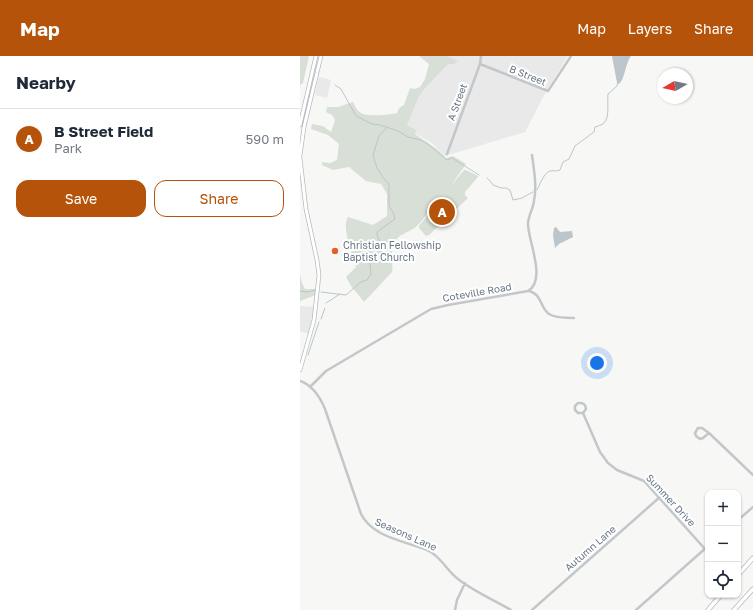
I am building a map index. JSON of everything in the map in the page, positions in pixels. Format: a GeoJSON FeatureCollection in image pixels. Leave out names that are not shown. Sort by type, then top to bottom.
{"type":"FeatureCollection","features":[{"type":"Feature","properties":{"kind":"highway"},"geometry":{"type":"LineString","coordinates":[[741,572],[753,558]]}},
{"type":"Feature","properties":{"kind":"highway"},"geometry":{"type":"LineString","coordinates":[[734,610],[753,589]]}},
{"type":"Feature","properties":{"kind":"highway"},"geometry":{"type":"LineString","coordinates":[[708,610],[718,598]]}},
{"type":"Feature","properties":{"kind":"main road"},"geometry":{"type":"LineString","coordinates":[[300,125],[316,56]]}},
{"type":"Feature","properties":{"kind":"main road"},"geometry":{"type":"LineString","coordinates":[[300,370],[314,320],[319,282],[318,266],[304,198],[300,157],[304,127],[321,56]]}},
{"type":"Feature","properties":{"kind":"street","name":"A Street"},"geometry":{"type":"LineString","coordinates":[[447,154],[480,64],[481,56]]}},
{"type":"Feature","properties":{"kind":"street","name":"B Street"},"geometry":{"type":"LineString","coordinates":[[480,64],[548,91],[571,56]]}},
{"type":"Feature","properties":{"kind":"street"},"geometry":{"type":"LineString","coordinates":[[532,155],[534,195],[528,223],[529,234],[536,262],[536,294],[549,314],[556,317],[574,318]]}},
{"type":"Feature","properties":{"kind":"street"},"geometry":{"type":"LineString","coordinates":[[528,291],[535,285]]}},
{"type":"Feature","properties":{"kind":"street"},"geometry":{"type":"LineString","coordinates":[[528,291],[536,294]]}},
{"type":"Feature","properties":{"kind":"street","name":"Coteville Road"},"geometry":{"type":"LineString","coordinates":[[310,387],[326,371],[431,309],[455,303],[528,291]]}},
{"type":"Feature","properties":{"kind":"street","name":"Seasons Lane"},"geometry":{"type":"LineString","coordinates":[[300,381],[310,387],[320,399],[325,409],[359,509],[367,524],[381,533],[434,554],[443,561],[453,575],[465,584],[511,610]]}},
{"type":"Feature","properties":{"kind":"street","name":"Summer Drive"},"geometry":{"type":"LineString","coordinates":[[578,403],[582,403],[585,406],[586,409],[583,413],[578,413],[575,410],[575,406],[578,403]]}},
{"type":"Feature","properties":{"kind":"street","name":"Summer Drive"},"geometry":{"type":"LineString","coordinates":[[583,413],[600,452],[608,463],[618,470],[642,480],[660,497],[705,549]]}},
{"type":"Feature","properties":{"kind":"street"},"geometry":{"type":"LineString","coordinates":[[709,433],[700,439],[695,433],[696,430],[703,428],[709,433],[753,475]]}},
{"type":"Feature","properties":{"kind":"street","name":"Autumn Lane"},"geometry":{"type":"LineString","coordinates":[[532,610],[660,497]]}},
{"type":"Feature","properties":{"kind":"street"},"geometry":{"type":"LineString","coordinates":[[741,517],[753,507]]}},
{"type":"Feature","properties":{"kind":"street"},"geometry":{"type":"LineString","coordinates":[[636,610],[705,549]]}},
{"type":"Feature","properties":{"kind":"street"},"geometry":{"type":"LineString","coordinates":[[455,610],[457,600],[465,584]]}},
{"type":"Feature","properties":{"kind":"shaded area"},"geometry":{"type":"Polygon","coordinates":[[[300,56],[309,56],[303,83],[300,85],[300,56]]]}},
{"type":"Feature","properties":{"kind":"shaded area"},"geometry":{"type":"Polygon","coordinates":[[[419,56],[447,56],[458,61],[454,64],[448,64],[425,88],[418,98],[407,125],[416,130],[415,134],[438,150],[446,158],[453,156],[466,164],[450,187],[464,170],[478,177],[465,192],[465,195],[468,198],[429,235],[426,236],[419,226],[444,195],[415,228],[401,235],[396,240],[392,256],[392,272],[364,302],[351,286],[346,277],[356,267],[350,249],[346,222],[348,217],[373,225],[387,216],[387,194],[381,184],[366,181],[349,167],[333,170],[322,165],[322,162],[330,163],[337,160],[339,144],[328,135],[311,129],[312,124],[323,126],[331,132],[335,120],[332,115],[326,112],[327,107],[338,107],[353,102],[358,111],[368,115],[397,113],[399,108],[404,105],[410,88],[415,89],[420,87],[425,79],[429,64],[419,56]]]}},
{"type":"Feature","properties":{"kind":"shaded area"},"geometry":{"type":"Polygon","coordinates":[[[434,56],[568,56],[549,86],[525,132],[445,156],[432,143],[399,124],[443,61],[434,56]]]}},
{"type":"Feature","properties":{"kind":"shaded area"},"geometry":{"type":"Polygon","coordinates":[[[612,56],[631,56],[627,63],[623,79],[619,84],[617,83],[612,56]]]}},
{"type":"Feature","properties":{"kind":"shaded area"},"geometry":{"type":"Polygon","coordinates":[[[319,77],[331,80],[327,98],[315,95],[319,77]]]}},
{"type":"Feature","properties":{"kind":"shaded area"},"geometry":{"type":"Polygon","coordinates":[[[556,227],[560,232],[572,231],[573,237],[559,244],[555,248],[553,235],[554,228],[556,227]]]}},
{"type":"Feature","properties":{"kind":"shaded area"},"geometry":{"type":"Polygon","coordinates":[[[300,274],[305,289],[316,289],[316,295],[300,301],[300,274]]]}},
{"type":"Feature","properties":{"kind":"shaded area"},"geometry":{"type":"Polygon","coordinates":[[[300,306],[315,307],[309,334],[300,331],[300,306]]]}},
{"type":"Feature","properties":{"kind":"waterway"},"geometry":{"type":"LineString","coordinates":[[537,190],[546,174],[550,171],[560,170],[563,162],[569,159],[575,146],[594,132],[595,127],[606,121],[608,113],[608,94],[617,86],[618,82]]}},
{"type":"Feature","properties":{"kind":"waterway"},"geometry":{"type":"LineString","coordinates":[[335,85],[341,89],[356,116],[372,124],[380,125],[398,131],[408,137],[421,140],[447,160],[452,158],[479,175]]}},
{"type":"Feature","properties":{"kind":"waterway"},"geometry":{"type":"LineString","coordinates":[[321,292],[346,295],[361,282],[367,280],[371,274],[369,256],[380,254],[381,244],[377,232],[395,219],[389,206],[389,184],[377,168],[373,155],[379,136],[387,127]]}},
{"type":"Feature","properties":{"kind":"waterway"},"geometry":{"type":"LineString","coordinates":[[487,178],[493,185],[510,190],[513,200],[522,198],[533,192]]}},
{"type":"Feature","properties":{"kind":"waterway"},"geometry":{"type":"LineString","coordinates":[[300,291],[308,292],[316,290]]}},
{"type":"Feature","properties":{"kind":"waterway"},"geometry":{"type":"LineString","coordinates":[[326,303],[340,294]]}},
{"type":"Feature","properties":{"kind":"waterway"},"geometry":{"type":"LineString","coordinates":[[321,319],[325,308]]}},
{"type":"Feature","properties":{"kind":"waterway"},"geometry":{"type":"LineString","coordinates":[[308,355],[319,322]]}},
{"type":"Feature","properties":{"kind":"place","name":"B Street Field"},"geometry":{"type":"Point","coordinates":[442,212]}},
{"type":"Feature","properties":{"kind":"place","name":"Christian Fellowship Baptist Church"},"geometry":{"type":"Point","coordinates":[335,251]}}]}
